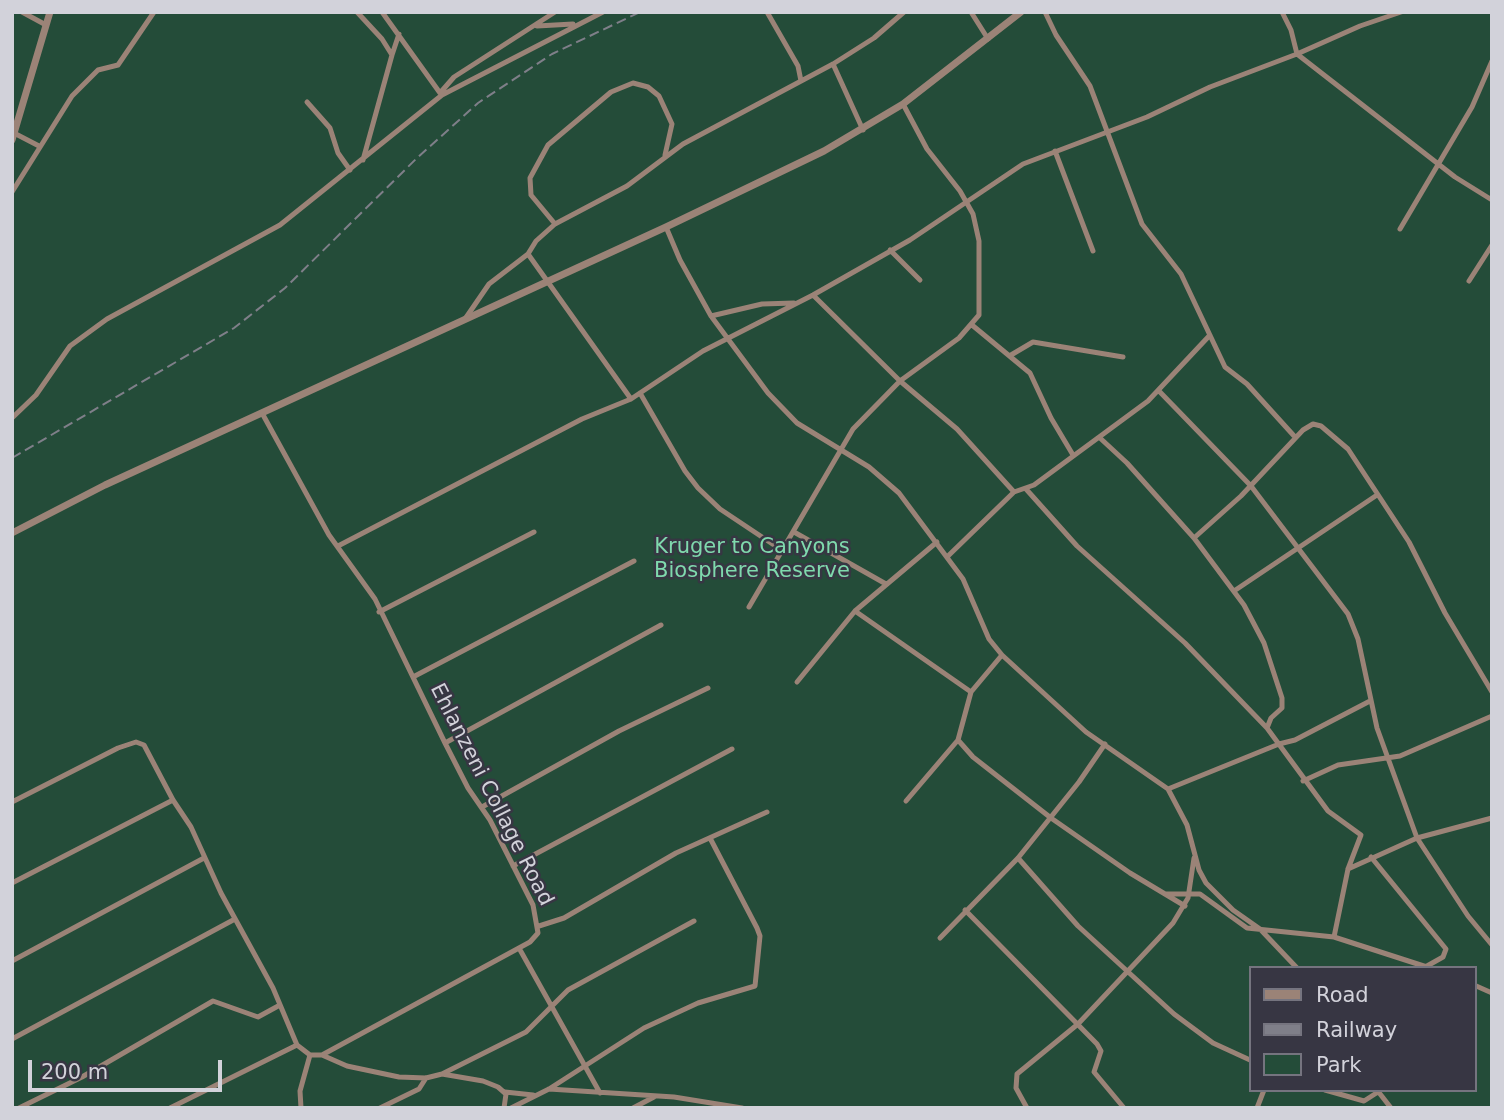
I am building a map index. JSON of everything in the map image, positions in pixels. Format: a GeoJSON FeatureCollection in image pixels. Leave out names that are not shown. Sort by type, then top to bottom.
{"type":"FeatureCollection","features":[{"type":"Feature","properties":{"kind":"street"},"geometry":{"type":"LineString","coordinates":[[22,12],[46,25]]}},
{"type":"Feature","properties":{"kind":"street"},"geometry":{"type":"LineString","coordinates":[[39,146],[13,135],[50,12]]}},
{"type":"Feature","properties":{"kind":"street"},"geometry":{"type":"LineString","coordinates":[[12,192],[75,91],[99,70],[120,63],[154,12]]}},
{"type":"Feature","properties":{"kind":"street"},"geometry":{"type":"LineString","coordinates":[[357,12],[382,38],[392,55]]}},
{"type":"Feature","properties":{"kind":"street"},"geometry":{"type":"LineString","coordinates":[[382,12],[441,94]]}},
{"type":"Feature","properties":{"kind":"street"},"geometry":{"type":"LineString","coordinates":[[12,418],[36,395],[60,359],[83,336],[107,319],[264,235],[350,170],[441,94],[467,68],[537,26],[555,12]]}},
{"type":"Feature","properties":{"kind":"street"},"geometry":{"type":"LineString","coordinates":[[441,94],[484,76],[576,24],[603,12]]}},
{"type":"Feature","properties":{"kind":"street"},"geometry":{"type":"LineString","coordinates":[[767,12],[798,66],[801,81]]}},
{"type":"Feature","properties":{"kind":"street"},"geometry":{"type":"LineString","coordinates":[[465,319],[489,284],[528,254],[536,241],[555,224],[627,186],[665,155],[833,64],[874,38],[904,12]]}},
{"type":"Feature","properties":{"kind":"street"},"geometry":{"type":"LineString","coordinates":[[971,12],[988,40]]}},
{"type":"Feature","properties":{"kind":"street"},"geometry":{"type":"LineString","coordinates":[[12,533],[105,485],[666,227],[863,130],[903,104],[1021,12]]}},
{"type":"Feature","properties":{"kind":"street"},"geometry":{"type":"LineString","coordinates":[[1045,12],[1056,35],[1090,86],[1142,224],[1181,274],[1227,370],[1247,384],[1295,437]]}},
{"type":"Feature","properties":{"kind":"street"},"geometry":{"type":"LineString","coordinates":[[1282,12],[1291,30],[1297,54],[1439,164],[1492,200]]}},
{"type":"Feature","properties":{"kind":"street"},"geometry":{"type":"LineString","coordinates":[[338,546],[582,419],[631,399],[727,340],[813,295],[890,250],[1001,176],[1055,151],[1171,107],[1210,87],[1401,12]]}},
{"type":"Feature","properties":{"kind":"street"},"geometry":{"type":"LineString","coordinates":[[537,26],[576,24]]}},
{"type":"Feature","properties":{"kind":"street"},"geometry":{"type":"LineString","coordinates":[[362,160],[399,34]]}},
{"type":"Feature","properties":{"kind":"street"},"geometry":{"type":"LineString","coordinates":[[1400,229],[1489,74],[1492,61]]}},
{"type":"Feature","properties":{"kind":"street"},"geometry":{"type":"LineString","coordinates":[[833,64],[863,130]]}},
{"type":"Feature","properties":{"kind":"street"},"geometry":{"type":"LineString","coordinates":[[1489,74],[1492,81]]}},
{"type":"Feature","properties":{"kind":"street"},"geometry":{"type":"LineString","coordinates":[[555,224],[531,195],[530,178],[548,145],[611,92],[633,83],[648,87],[659,96],[672,124],[665,155]]}},
{"type":"Feature","properties":{"kind":"street"},"geometry":{"type":"LineString","coordinates":[[307,102],[330,128],[338,153],[350,170]]}},
{"type":"Feature","properties":{"kind":"street"},"geometry":{"type":"LineString","coordinates":[[749,607],[840,449],[870,410],[900,381],[972,325],[980,310],[979,241],[967,201],[927,149],[903,104]]}},
{"type":"Feature","properties":{"kind":"street"},"geometry":{"type":"LineString","coordinates":[[1055,151],[1093,251]]}},
{"type":"Feature","properties":{"kind":"street"},"geometry":{"type":"LineString","coordinates":[[666,227],[680,260],[711,316],[783,411],[886,479],[948,556],[963,579],[989,639],[1002,655],[1086,732],[1168,789],[1187,825],[1199,870],[1216,895],[1260,929],[1295,966]]}},
{"type":"Feature","properties":{"kind":"street"},"geometry":{"type":"LineString","coordinates":[[1469,281],[1492,244]]}},
{"type":"Feature","properties":{"kind":"street"},"geometry":{"type":"LineString","coordinates":[[890,250],[920,280]]}},
{"type":"Feature","properties":{"kind":"street"},"geometry":{"type":"LineString","coordinates":[[528,254],[631,399]]}},
{"type":"Feature","properties":{"kind":"street"},"geometry":{"type":"LineString","coordinates":[[813,295],[900,381],[957,429],[1014,492]]}},
{"type":"Feature","properties":{"kind":"street"},"geometry":{"type":"LineString","coordinates":[[711,316],[762,304],[798,303]]}},
{"type":"Feature","properties":{"kind":"street"},"geometry":{"type":"LineString","coordinates":[[972,325],[1010,355],[1037,382],[1051,418],[1073,455]]}},
{"type":"Feature","properties":{"kind":"street"},"geometry":{"type":"LineString","coordinates":[[948,556],[1014,492],[1026,489],[1100,438],[1159,391],[1210,335]]}},
{"type":"Feature","properties":{"kind":"street"},"geometry":{"type":"LineString","coordinates":[[1010,355],[1033,342],[1123,357]]}},
{"type":"Feature","properties":{"kind":"street"},"geometry":{"type":"LineString","coordinates":[[1159,391],[1251,486],[1340,602],[1353,624],[1370,701],[1387,759],[1417,838],[1468,916],[1492,946]]}},
{"type":"Feature","properties":{"kind":"street"},"geometry":{"type":"LineString","coordinates":[[640,393],[685,471],[698,488],[720,509],[783,551]]}},
{"type":"Feature","properties":{"kind":"street","name":"Ehlanzeni Collage Road"},"geometry":{"type":"LineString","coordinates":[[262,413],[338,546],[367,585],[445,743],[533,905],[539,926],[534,939],[519,948],[322,1055],[310,1055]]}},
{"type":"Feature","properties":{"kind":"street"},"geometry":{"type":"LineString","coordinates":[[1194,538],[1251,486],[1295,437],[1309,425],[1321,426],[1348,449],[1409,542],[1492,692]]}},
{"type":"Feature","properties":{"kind":"street"},"geometry":{"type":"LineString","coordinates":[[1100,438],[1127,463],[1194,538],[1234,591],[1264,643],[1282,698],[1282,708],[1271,718],[1267,728]]}},
{"type":"Feature","properties":{"kind":"street"},"geometry":{"type":"LineString","coordinates":[[1026,489],[1077,546],[1185,643],[1267,728],[1303,781],[1328,811],[1361,835],[1362,839],[1349,869],[1334,937]]}},
{"type":"Feature","properties":{"kind":"street"},"geometry":{"type":"LineString","coordinates":[[1234,591],[1377,495]]}},
{"type":"Feature","properties":{"kind":"street"},"geometry":{"type":"LineString","coordinates":[[379,612],[534,531]]}},
{"type":"Feature","properties":{"kind":"street"},"geometry":{"type":"LineString","coordinates":[[794,532],[886,584]]}},
{"type":"Feature","properties":{"kind":"street"},"geometry":{"type":"LineString","coordinates":[[797,682],[855,611],[937,542]]}},
{"type":"Feature","properties":{"kind":"street"},"geometry":{"type":"LineString","coordinates":[[413,677],[634,561]]}},
{"type":"Feature","properties":{"kind":"street"},"geometry":{"type":"LineString","coordinates":[[855,611],[971,692]]}},
{"type":"Feature","properties":{"kind":"street"},"geometry":{"type":"LineString","coordinates":[[445,743],[661,625]]}},
{"type":"Feature","properties":{"kind":"street"},"geometry":{"type":"LineString","coordinates":[[906,801],[958,740],[971,692],[1002,655]]}},
{"type":"Feature","properties":{"kind":"street"},"geometry":{"type":"LineString","coordinates":[[482,807],[619,731],[708,688]]}},
{"type":"Feature","properties":{"kind":"street"},"geometry":{"type":"LineString","coordinates":[[1168,789],[1295,740],[1370,701]]}},
{"type":"Feature","properties":{"kind":"street"},"geometry":{"type":"LineString","coordinates":[[1303,781],[1338,765],[1387,759],[1492,716]]}},
{"type":"Feature","properties":{"kind":"street"},"geometry":{"type":"LineString","coordinates":[[958,740],[973,757],[1051,818],[1185,906]]}},
{"type":"Feature","properties":{"kind":"street"},"geometry":{"type":"LineString","coordinates":[[12,802],[136,742],[147,751],[191,827],[204,859],[280,1005],[297,1045],[310,1055],[300,1091],[300,1108]]}},
{"type":"Feature","properties":{"kind":"street"},"geometry":{"type":"LineString","coordinates":[[940,938],[1018,858],[1105,744]]}},
{"type":"Feature","properties":{"kind":"street"},"geometry":{"type":"LineString","coordinates":[[513,866],[732,749]]}},
{"type":"Feature","properties":{"kind":"street"},"geometry":{"type":"LineString","coordinates":[[12,883],[173,800]]}},
{"type":"Feature","properties":{"kind":"street"},"geometry":{"type":"LineString","coordinates":[[539,926],[564,918],[638,873],[766,812]]}},
{"type":"Feature","properties":{"kind":"street"},"geometry":{"type":"LineString","coordinates":[[1349,869],[1417,838],[1492,818]]}},
{"type":"Feature","properties":{"kind":"street"},"geometry":{"type":"LineString","coordinates":[[511,1108],[549,1088],[644,1028],[681,1010],[755,986],[760,936],[710,838]]}},
{"type":"Feature","properties":{"kind":"street"},"geometry":{"type":"LineString","coordinates":[[1027,1108],[1016,1088],[1015,1078],[1078,1024],[1160,938],[1185,906],[1194,855]]}},
{"type":"Feature","properties":{"kind":"street"},"geometry":{"type":"LineString","coordinates":[[1371,857],[1446,949],[1440,960],[1431,966]]}},
{"type":"Feature","properties":{"kind":"street"},"geometry":{"type":"LineString","coordinates":[[1018,858],[1078,926],[1200,1035],[1248,1059]]}},
{"type":"Feature","properties":{"kind":"street"},"geometry":{"type":"LineString","coordinates":[[12,961],[204,859]]}},
{"type":"Feature","properties":{"kind":"street"},"geometry":{"type":"LineString","coordinates":[[1165,894],[1189,893],[1203,896],[1244,927],[1334,937],[1426,966]]}},
{"type":"Feature","properties":{"kind":"street"},"geometry":{"type":"LineString","coordinates":[[965,910],[1078,1024],[1101,1051],[1094,1072],[1124,1108]]}},
{"type":"Feature","properties":{"kind":"street"},"geometry":{"type":"LineString","coordinates":[[12,1039],[235,919]]}},
{"type":"Feature","properties":{"kind":"street"},"geometry":{"type":"LineString","coordinates":[[322,1055],[347,1066],[399,1077],[426,1078],[442,1074],[526,1032],[568,990],[694,921]]}},
{"type":"Feature","properties":{"kind":"street"},"geometry":{"type":"LineString","coordinates":[[519,948],[600,1093]]}},
{"type":"Feature","properties":{"kind":"street"},"geometry":{"type":"LineString","coordinates":[[1476,986],[1492,993]]}},
{"type":"Feature","properties":{"kind":"street"},"geometry":{"type":"LineString","coordinates":[[19,1108],[82,1077],[208,1003],[219,1002],[258,1017],[280,1005]]}},
{"type":"Feature","properties":{"kind":"street"},"geometry":{"type":"LineString","coordinates":[[170,1108],[297,1045]]}},
{"type":"Feature","properties":{"kind":"street"},"geometry":{"type":"LineString","coordinates":[[442,1074],[483,1081],[505,1092],[535,1096]]}},
{"type":"Feature","properties":{"kind":"street"},"geometry":{"type":"LineString","coordinates":[[380,1108],[419,1089],[426,1078]]}},
{"type":"Feature","properties":{"kind":"street"},"geometry":{"type":"LineString","coordinates":[[549,1088],[657,1095],[742,1108]]}},
{"type":"Feature","properties":{"kind":"street"},"geometry":{"type":"LineString","coordinates":[[504,1108],[505,1092]]}},
{"type":"Feature","properties":{"kind":"street"},"geometry":{"type":"LineString","coordinates":[[1332,1092],[1364,1101],[1376,1092]]}},
{"type":"Feature","properties":{"kind":"street"},"geometry":{"type":"LineString","coordinates":[[1378,1092],[1391,1108]]}},
{"type":"Feature","properties":{"kind":"street"},"geometry":{"type":"LineString","coordinates":[[634,1108],[657,1095]]}},
{"type":"Feature","properties":{"kind":"green space","name":"Kruger to Canyons Biosphere Reserve"},"geometry":{"type":"Polygon","coordinates":[[[12,12],[1492,12],[1492,1108],[12,1108],[12,12]]]}},
{"type":"Feature","properties":{"kind":"railway"},"geometry":{"type":"LineString","coordinates":[[12,458],[234,328],[285,288],[417,158],[478,103],[552,54],[640,12]]}}]}
